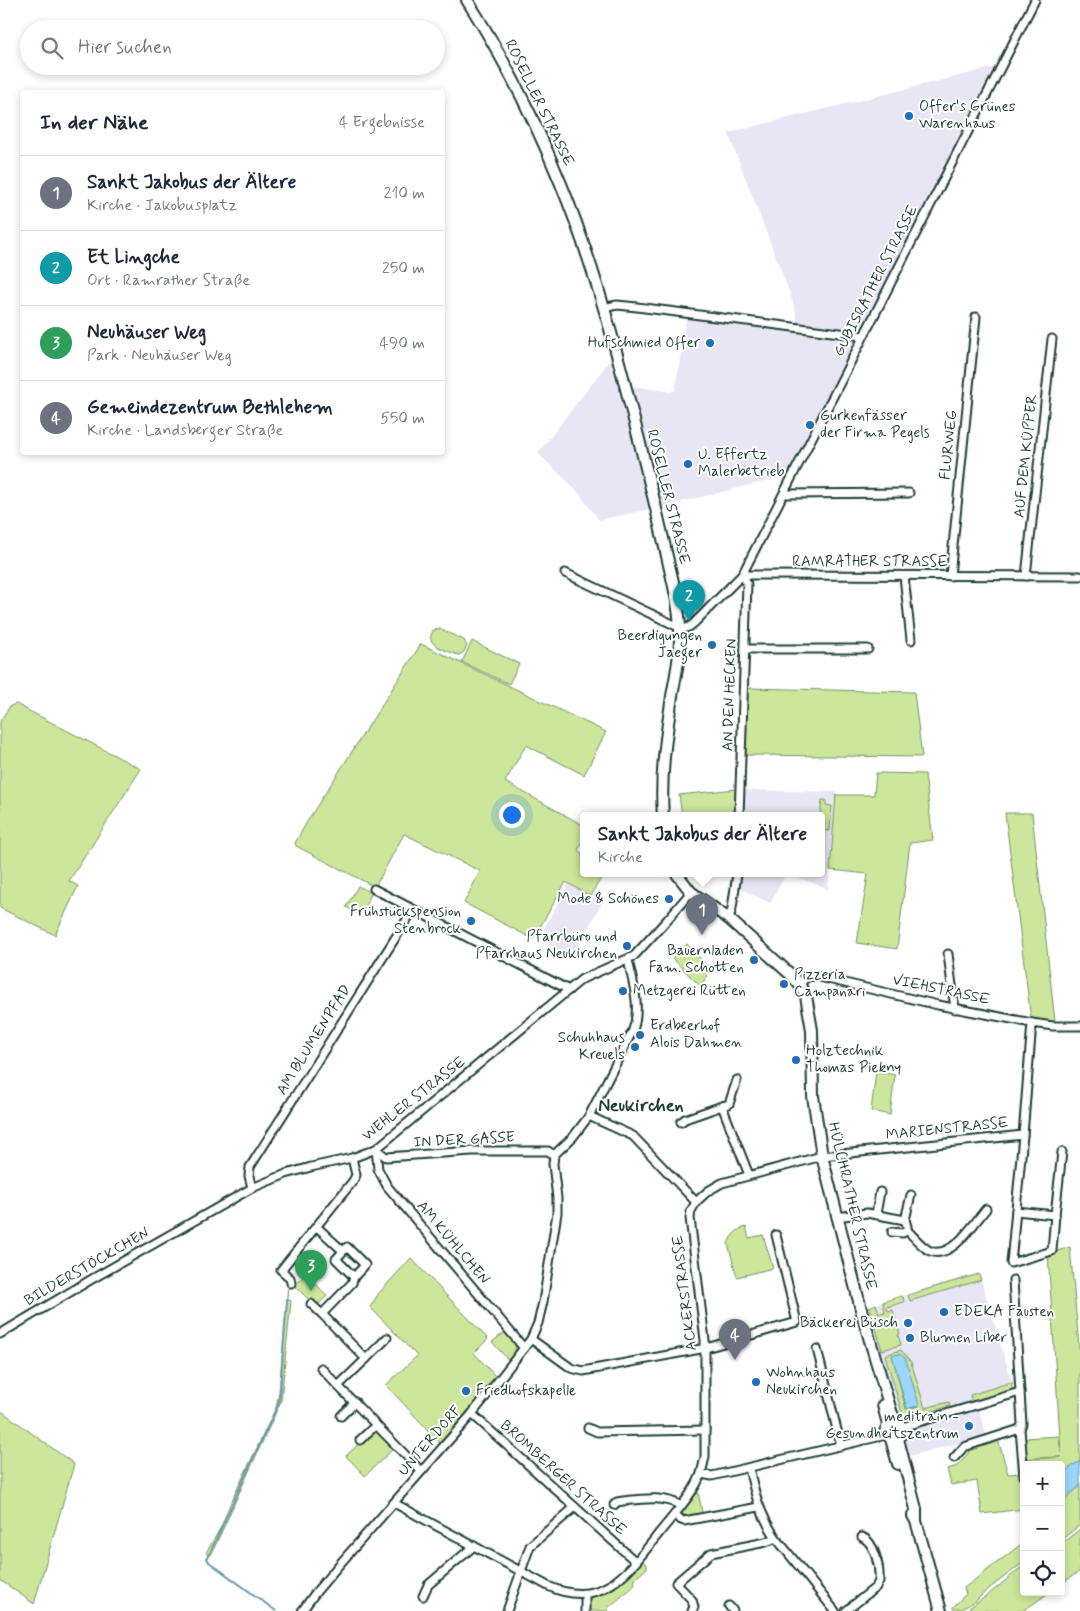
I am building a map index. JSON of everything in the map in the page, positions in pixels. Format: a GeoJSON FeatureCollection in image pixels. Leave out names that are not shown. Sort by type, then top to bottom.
{"type":"FeatureCollection","features":[{"type":"Feature","properties":{"kind":"street","name":"ROSELLER STRASSE"},"geometry":{"type":"LineString","coordinates":[[467,0],[505,65],[546,147],[572,212],[621,371],[657,513],[674,588],[680,629],[679,655],[663,762],[663,812]]}},
{"type":"Feature","properties":{"kind":"street","name":"GUBISRATHER STRASSE"},"geometry":{"type":"LineString","coordinates":[[742,575],[1035,0]]}},
{"type":"Feature","properties":{"kind":"street"},"geometry":{"type":"LineString","coordinates":[[603,308],[618,305],[637,307],[863,336]]}},
{"type":"Feature","properties":{"kind":"street","name":"FLURWEG"},"geometry":{"type":"LineString","coordinates":[[950,576],[976,317]]}},
{"type":"Feature","properties":{"kind":"street","name":"AUF DEM KÜPPER"},"geometry":{"type":"LineString","coordinates":[[1026,576],[1052,339]]}},
{"type":"Feature","properties":{"kind":"street"},"geometry":{"type":"LineString","coordinates":[[784,494],[909,493]]}},
{"type":"Feature","properties":{"kind":"street"},"geometry":{"type":"LineString","coordinates":[[565,573],[680,629],[688,628],[692,625],[742,575]]}},
{"type":"Feature","properties":{"kind":"street","name":"RAMRATHER STRASSE"},"geometry":{"type":"LineString","coordinates":[[742,575],[1080,576]]}},
{"type":"Feature","properties":{"kind":"street","name":"AN DEN HECKEN"},"geometry":{"type":"LineString","coordinates":[[739,812],[747,584],[742,575]]}},
{"type":"Feature","properties":{"kind":"street"},"geometry":{"type":"LineString","coordinates":[[904,576],[911,640]]}},
{"type":"Feature","properties":{"kind":"street"},"geometry":{"type":"LineString","coordinates":[[745,649],[868,649]]}},
{"type":"Feature","properties":{"kind":"street"},"geometry":{"type":"LineString","coordinates":[[679,877],[691,892],[729,920],[799,984]]}},
{"type":"Feature","properties":{"kind":"street"},"geometry":{"type":"LineString","coordinates":[[729,920],[737,877]]}},
{"type":"Feature","properties":{"kind":"street"},"geometry":{"type":"LineString","coordinates":[[374,889],[568,990]]}},
{"type":"Feature","properties":{"kind":"street"},"geometry":{"type":"LineString","coordinates":[[554,1155],[573,1137],[589,1116],[631,1036],[637,1019],[637,1003],[628,960],[657,932],[691,892]]}},
{"type":"Feature","properties":{"kind":"street","name":"AM BLUMENPFAD"},"geometry":{"type":"LineString","coordinates":[[252,1188],[248,1174],[250,1167],[413,910]]}},
{"type":"Feature","properties":{"kind":"street"},"geometry":{"type":"LineString","coordinates":[[948,954],[955,1009]]}},
{"type":"Feature","properties":{"kind":"street","name":"WEHLER STRASSE"},"geometry":{"type":"LineString","coordinates":[[188,1224],[252,1188],[294,1171],[352,1158],[376,1149],[568,990],[587,976],[628,960]]}},
{"type":"Feature","properties":{"kind":"street","name":"VIEHSTRASSE"},"geometry":{"type":"LineString","coordinates":[[799,984],[808,977],[817,976],[955,1009],[1032,1023],[1080,1026]]}},
{"type":"Feature","properties":{"kind":"street","name":"HÜLCHRATHER STRASSE"},"geometry":{"type":"LineString","coordinates":[[799,984],[806,996],[810,1015],[812,1087],[822,1156],[863,1317],[865,1335],[916,1509],[916,1521],[941,1611]]}},
{"type":"Feature","properties":{"kind":"street","name":"MARIENSTRASSE"},"geometry":{"type":"LineString","coordinates":[[696,1202],[719,1184],[822,1156],[1023,1135],[1032,1023]]}},
{"type":"Feature","properties":{"kind":"street"},"geometry":{"type":"LineString","coordinates":[[681,1122],[729,1104],[737,1080]]}},
{"type":"Feature","properties":{"kind":"street"},"geometry":{"type":"LineString","coordinates":[[722,1106],[749,1175]]}},
{"type":"Feature","properties":{"kind":"street"},"geometry":{"type":"LineString","coordinates":[[589,1116],[634,1136],[696,1202]]}},
{"type":"Feature","properties":{"kind":"street"},"geometry":{"type":"LineString","coordinates":[[1023,1135],[1011,1263],[1052,1251],[1062,1152]]}},
{"type":"Feature","properties":{"kind":"street","name":"IN DER GASSE"},"geometry":{"type":"LineString","coordinates":[[376,1149],[386,1157],[472,1151],[548,1150],[554,1155]]}},
{"type":"Feature","properties":{"kind":"street","name":"AM KÜHLCHEN"},"geometry":{"type":"LineString","coordinates":[[376,1149],[378,1169],[385,1184],[524,1348]]}},
{"type":"Feature","properties":{"kind":"street","name":"UNTERDORF"},"geometry":{"type":"LineString","coordinates":[[302,1611],[322,1584],[472,1414],[531,1339],[538,1323],[543,1302],[558,1213],[553,1164],[554,1155]]}},
{"type":"Feature","properties":{"kind":"street"},"geometry":{"type":"LineString","coordinates":[[291,1282],[290,1278],[281,1270],[354,1180],[356,1173],[352,1158]]}},
{"type":"Feature","properties":{"kind":"street"},"geometry":{"type":"LineString","coordinates":[[876,1214],[880,1192]]}},
{"type":"Feature","properties":{"kind":"street"},"geometry":{"type":"LineString","coordinates":[[911,1195],[905,1220],[908,1226],[907,1230],[928,1250],[936,1252],[945,1252],[954,1247],[986,1209]]}},
{"type":"Feature","properties":{"kind":"street","name":"ACKERSTRASSE"},"geometry":{"type":"LineString","coordinates":[[585,1594],[602,1590],[614,1584],[636,1562],[681,1506],[702,1474],[705,1456],[706,1348],[690,1220],[691,1211],[696,1202]]}},
{"type":"Feature","properties":{"kind":"street"},"geometry":{"type":"LineString","coordinates":[[1016,1211],[1055,1215]]}},
{"type":"Feature","properties":{"kind":"street"},"geometry":{"type":"LineString","coordinates":[[836,1217],[867,1213],[905,1220]]}},
{"type":"Feature","properties":{"kind":"street","name":"BILDERSTÖCKCHEN"},"geometry":{"type":"LineString","coordinates":[[0,1334],[188,1224]]}},
{"type":"Feature","properties":{"kind":"street"},"geometry":{"type":"LineString","coordinates":[[317,1227],[344,1251]]}},
{"type":"Feature","properties":{"kind":"street"},"geometry":{"type":"LineString","coordinates":[[892,1232],[903,1233],[907,1230]]}},
{"type":"Feature","properties":{"kind":"street"},"geometry":{"type":"LineString","coordinates":[[531,1339],[571,1368],[580,1371],[706,1348],[797,1322],[776,1235]]}},
{"type":"Feature","properties":{"kind":"street"},"geometry":{"type":"LineString","coordinates":[[322,1314],[352,1283],[354,1277],[365,1265],[347,1247],[336,1259],[354,1277]]}},
{"type":"Feature","properties":{"kind":"street"},"geometry":{"type":"LineString","coordinates":[[1013,1280],[1023,1461]]}},
{"type":"Feature","properties":{"kind":"street"},"geometry":{"type":"LineString","coordinates":[[311,1304],[366,1359]]}},
{"type":"Feature","properties":{"kind":"street"},"geometry":{"type":"LineString","coordinates":[[338,1386],[387,1338]]}},
{"type":"Feature","properties":{"kind":"street"},"geometry":{"type":"LineString","coordinates":[[817,1350],[841,1446]]}},
{"type":"Feature","properties":{"kind":"street"},"geometry":{"type":"LineString","coordinates":[[320,1368],[421,1471]]}},
{"type":"Feature","properties":{"kind":"street"},"geometry":{"type":"LineString","coordinates":[[702,1474],[712,1476],[841,1446],[1020,1392]]}},
{"type":"Feature","properties":{"kind":"street"},"geometry":{"type":"LineString","coordinates":[[340,1416],[354,1402]]}},
{"type":"Feature","properties":{"kind":"street","name":"BROMBERGER STRASSE"},"geometry":{"type":"LineString","coordinates":[[472,1414],[636,1562]]}},
{"type":"Feature","properties":{"kind":"street"},"geometry":{"type":"LineString","coordinates":[[360,1440],[376,1425]]}},
{"type":"Feature","properties":{"kind":"street"},"geometry":{"type":"LineString","coordinates":[[588,1428],[597,1432],[705,1430]]}},
{"type":"Feature","properties":{"kind":"street"},"geometry":{"type":"LineString","coordinates":[[954,1458],[964,1447],[1020,1429]]}},
{"type":"Feature","properties":{"kind":"street"},"geometry":{"type":"LineString","coordinates":[[749,1468],[759,1507],[768,1525],[776,1538],[835,1611]]}},
{"type":"Feature","properties":{"kind":"street"},"geometry":{"type":"LineString","coordinates":[[614,1505],[617,1502],[623,1501],[658,1499],[671,1500],[681,1506]]}},
{"type":"Feature","properties":{"kind":"street"},"geometry":{"type":"LineString","coordinates":[[394,1503],[521,1573],[558,1590],[585,1594],[585,1611]]}},
{"type":"Feature","properties":{"kind":"street"},"geometry":{"type":"LineString","coordinates":[[507,1611],[530,1546],[575,1507]]}},
{"type":"Feature","properties":{"kind":"street"},"geometry":{"type":"LineString","coordinates":[[675,1514],[684,1521],[759,1507]]}},
{"type":"Feature","properties":{"kind":"street"},"geometry":{"type":"LineString","coordinates":[[846,1611],[876,1587],[879,1582],[874,1551],[867,1539],[862,1537]]}},
{"type":"Feature","properties":{"kind":"street"},"geometry":{"type":"LineString","coordinates":[[692,1611],[694,1607],[693,1602],[673,1583],[711,1553],[766,1542],[776,1538]]}},
{"type":"Feature","properties":{"kind":"street"},"geometry":{"type":"LineString","coordinates":[[423,1596],[428,1586],[474,1546]]}},
{"type":"Feature","properties":{"kind":"shaded area"},"geometry":{"type":"Polygon","coordinates":[[[999,66],[863,332],[794,323],[797,321],[796,313],[789,291],[728,133],[999,66]]]}},
{"type":"Feature","properties":{"kind":"shaded area"},"geometry":{"type":"Polygon","coordinates":[[[686,318],[858,340],[792,475],[599,520],[578,492],[538,453],[611,359],[619,387],[631,386],[675,391],[686,318]]]}},
{"type":"Feature","properties":{"kind":"shaded area"},"geometry":{"type":"Polygon","coordinates":[[[743,790],[837,792],[828,889],[797,877],[825,877],[825,812],[742,812],[743,790]]]}},
{"type":"Feature","properties":{"kind":"shaded area"},"geometry":{"type":"Polygon","coordinates":[[[742,877],[784,877],[770,903],[737,887],[742,877]]]}},
{"type":"Feature","properties":{"kind":"shaded area"},"geometry":{"type":"Polygon","coordinates":[[[569,883],[602,903],[571,958],[538,939],[569,883]]]}},
{"type":"Feature","properties":{"kind":"shaded area"},"geometry":{"type":"Polygon","coordinates":[[[979,1273],[1012,1382],[974,1394],[987,1436],[909,1456],[868,1306],[979,1273]]]}},
{"type":"Feature","properties":{"kind":"green space"},"geometry":{"type":"Polygon","coordinates":[[[440,629],[464,640],[467,646],[464,652],[459,655],[436,646],[431,639],[431,635],[434,630],[440,629]]]}},
{"type":"Feature","properties":{"kind":"green space"},"geometry":{"type":"Polygon","coordinates":[[[472,641],[519,664],[509,684],[462,662],[472,641]]]}},
{"type":"Feature","properties":{"kind":"green space"},"geometry":{"type":"Polygon","coordinates":[[[421,644],[606,732],[584,775],[526,745],[505,782],[580,823],[580,847],[578,850],[580,852],[580,877],[602,877],[590,896],[566,882],[533,939],[464,903],[480,871],[404,834],[375,887],[296,846],[295,843],[421,644]]]}},
{"type":"Feature","properties":{"kind":"green space"},"geometry":{"type":"Polygon","coordinates":[[[747,688],[914,692],[922,757],[744,755],[747,688]]]}},
{"type":"Feature","properties":{"kind":"green space"},"geometry":{"type":"Polygon","coordinates":[[[16,704],[141,769],[69,881],[78,886],[55,935],[0,908],[0,721],[10,706],[16,704]]]}},
{"type":"Feature","properties":{"kind":"green space"},"geometry":{"type":"Polygon","coordinates":[[[876,773],[925,774],[933,840],[910,843],[897,949],[857,943],[868,874],[830,870],[836,795],[874,795],[876,773]]]}},
{"type":"Feature","properties":{"kind":"green space"},"geometry":{"type":"Polygon","coordinates":[[[736,789],[735,812],[681,812],[679,795],[736,789]]]}},
{"type":"Feature","properties":{"kind":"green space"},"geometry":{"type":"Polygon","coordinates":[[[822,800],[826,800],[826,805],[832,806],[830,831],[825,830],[825,812],[820,812],[822,800]]]}},
{"type":"Feature","properties":{"kind":"green space"},"geometry":{"type":"Polygon","coordinates":[[[1005,813],[1032,813],[1055,1022],[1031,1019],[1005,813]]]}},
{"type":"Feature","properties":{"kind":"green space"},"geometry":{"type":"Polygon","coordinates":[[[358,886],[372,893],[360,915],[346,907],[358,886]]]}},
{"type":"Feature","properties":{"kind":"green space"},"geometry":{"type":"Polygon","coordinates":[[[687,944],[710,969],[701,987],[672,958],[687,944]]]}},
{"type":"Feature","properties":{"kind":"green space"},"geometry":{"type":"Polygon","coordinates":[[[876,1071],[895,1075],[890,1115],[871,1111],[876,1071]]]}},
{"type":"Feature","properties":{"kind":"green space"},"geometry":{"type":"Polygon","coordinates":[[[746,1227],[749,1238],[763,1235],[773,1268],[737,1277],[728,1244],[735,1233],[746,1227]]]}},
{"type":"Feature","properties":{"kind":"green space"},"geometry":{"type":"Polygon","coordinates":[[[1070,1247],[1080,1357],[1080,1461],[1065,1471],[1065,1461],[1026,1461],[1026,1459],[1061,1457],[1025,1459],[1023,1438],[1059,1436],[1061,1453],[1048,1254],[1070,1247]]]}},
{"type":"Feature","properties":{"kind":"green space"},"geometry":{"type":"Polygon","coordinates":[[[411,1258],[488,1339],[474,1353],[497,1378],[440,1443],[386,1385],[417,1356],[370,1307],[379,1293],[411,1258]]]}},
{"type":"Feature","properties":{"kind":"green space"},"geometry":{"type":"Polygon","coordinates":[[[306,1273],[327,1296],[316,1307],[295,1286],[306,1273]]]}},
{"type":"Feature","properties":{"kind":"green space"},"geometry":{"type":"Polygon","coordinates":[[[979,1274],[981,1280],[910,1301],[908,1295],[979,1274]]]}},
{"type":"Feature","properties":{"kind":"green space"},"geometry":{"type":"Polygon","coordinates":[[[901,1296],[904,1302],[887,1307],[888,1311],[893,1310],[901,1345],[882,1350],[870,1307],[876,1304],[879,1313],[885,1312],[883,1302],[901,1296]]]}},
{"type":"Feature","properties":{"kind":"green space"},"geometry":{"type":"Polygon","coordinates":[[[287,1299],[291,1301],[281,1401],[209,1556],[206,1553],[221,1527],[276,1408],[287,1299]]]}},
{"type":"Feature","properties":{"kind":"green space"},"geometry":{"type":"Polygon","coordinates":[[[505,1332],[515,1345],[515,1352],[509,1361],[492,1342],[505,1332]]]}},
{"type":"Feature","properties":{"kind":"green space"},"geometry":{"type":"Polygon","coordinates":[[[901,1350],[911,1362],[925,1408],[949,1402],[950,1406],[906,1419],[903,1416],[885,1355],[901,1350]],[[892,1355],[906,1409],[919,1406],[905,1358],[892,1355]]]}},
{"type":"Feature","properties":{"kind":"green space"},"geometry":{"type":"Polygon","coordinates":[[[1012,1382],[1012,1390],[972,1402],[970,1395],[1012,1382]]]}},
{"type":"Feature","properties":{"kind":"green space"},"geometry":{"type":"Polygon","coordinates":[[[0,1410],[74,1464],[34,1604],[0,1580],[0,1410]]]}},
{"type":"Feature","properties":{"kind":"green space"},"geometry":{"type":"Polygon","coordinates":[[[374,1429],[393,1449],[365,1476],[346,1456],[374,1429]]]}},
{"type":"Feature","properties":{"kind":"green space"},"geometry":{"type":"Polygon","coordinates":[[[998,1439],[1008,1474],[1020,1473],[1020,1509],[982,1514],[977,1481],[951,1485],[947,1469],[958,1466],[973,1447],[998,1439]]]}},
{"type":"Feature","properties":{"kind":"green space"},"geometry":{"type":"Polygon","coordinates":[[[1080,1486],[1080,1525],[1065,1537],[1065,1506],[1065,1499],[1080,1486]]]}},
{"type":"Feature","properties":{"kind":"green space"},"geometry":{"type":"Polygon","coordinates":[[[698,1492],[703,1516],[686,1519],[682,1512],[698,1492]]]}},
{"type":"Feature","properties":{"kind":"green space"},"geometry":{"type":"Polygon","coordinates":[[[1080,1529],[1080,1571],[1065,1581],[1065,1551],[1065,1541],[1080,1529]]]}},
{"type":"Feature","properties":{"kind":"green space"},"geometry":{"type":"Polygon","coordinates":[[[1020,1545],[1020,1565],[986,1591],[975,1602],[961,1609],[953,1609],[966,1594],[964,1588],[1020,1545]]]}},
{"type":"Feature","properties":{"kind":"green space"},"geometry":{"type":"Polygon","coordinates":[[[642,1562],[647,1564],[647,1568],[635,1579],[634,1586],[608,1608],[608,1611],[589,1611],[592,1597],[620,1584],[642,1562]]]}},
{"type":"Feature","properties":{"kind":"green space"},"geometry":{"type":"Polygon","coordinates":[[[1020,1568],[1020,1596],[1044,1596],[1023,1611],[965,1611],[1020,1568]]]}},
{"type":"Feature","properties":{"kind":"water"},"geometry":{"type":"Polygon","coordinates":[[[900,1354],[907,1363],[919,1405],[907,1409],[892,1355],[900,1354]]]}},
{"type":"Feature","properties":{"kind":"water"},"geometry":{"type":"Polygon","coordinates":[[[1080,1461],[1080,1486],[1065,1499],[1065,1471],[1080,1461]]]}},
{"type":"Feature","properties":{"kind":"waterway"},"geometry":{"type":"LineString","coordinates":[[208,1557],[279,1402],[288,1289]]}},
{"type":"Feature","properties":{"kind":"waterway"},"geometry":{"type":"LineString","coordinates":[[207,1558],[209,1562],[276,1611]]}},
{"type":"Feature","properties":{"kind":"place","name":"Offer's Grünes Warenhaus"},"geometry":{"type":"Point","coordinates":[909,116]}},
{"type":"Feature","properties":{"kind":"place","name":"Hufschmied Offer"},"geometry":{"type":"Point","coordinates":[710,343]}},
{"type":"Feature","properties":{"kind":"place","name":"Gurkenfässer der Firma Pegels"},"geometry":{"type":"Point","coordinates":[810,425]}},
{"type":"Feature","properties":{"kind":"place","name":"U. Effertz Malerbetrieb"},"geometry":{"type":"Point","coordinates":[688,464]}},
{"type":"Feature","properties":{"kind":"place","name":"Et Lingche"},"geometry":{"type":"Point","coordinates":[689,621]}},
{"type":"Feature","properties":{"kind":"place","name":"Beerdigungen Jaeger"},"geometry":{"type":"Point","coordinates":[712,645]}},
{"type":"Feature","properties":{"kind":"place","name":"Mode & Schönes"},"geometry":{"type":"Point","coordinates":[669,899]}},
{"type":"Feature","properties":{"kind":"place","name":"Frühstückspension Stenbrock"},"geometry":{"type":"Point","coordinates":[471,921]}},
{"type":"Feature","properties":{"kind":"place","name":"Sankt Jakobus der Ältere"},"geometry":{"type":"Point","coordinates":[702,935]}},
{"type":"Feature","properties":{"kind":"place","name":"Pfarrbüro und Pfarrhaus Neukirchen"},"geometry":{"type":"Point","coordinates":[627,946]}},
{"type":"Feature","properties":{"kind":"place","name":"Bauernladen Fam. Schotten"},"geometry":{"type":"Point","coordinates":[754,960]}},
{"type":"Feature","properties":{"kind":"place","name":"Pizzeria Campanari"},"geometry":{"type":"Point","coordinates":[784,984]}},
{"type":"Feature","properties":{"kind":"place","name":"Metzgerei Rütten"},"geometry":{"type":"Point","coordinates":[623,991]}},
{"type":"Feature","properties":{"kind":"place","name":"Erdbeerhof Alois Dahmen"},"geometry":{"type":"Point","coordinates":[640,1035]}},
{"type":"Feature","properties":{"kind":"place","name":"Schuhhaus Kreuels"},"geometry":{"type":"Point","coordinates":[635,1047]}},
{"type":"Feature","properties":{"kind":"place","name":"Holztechnik Thomas Piekny"},"geometry":{"type":"Point","coordinates":[796,1060]}},
{"type":"Feature","properties":{"kind":"place","name":"Neuhäuser Weg"},"geometry":{"type":"Point","coordinates":[311,1291]}},
{"type":"Feature","properties":{"kind":"place","name":"EDEKA Fausten"},"geometry":{"type":"Point","coordinates":[944,1312]}},
{"type":"Feature","properties":{"kind":"place","name":"Bäckerei Büsch"},"geometry":{"type":"Point","coordinates":[908,1323]}},
{"type":"Feature","properties":{"kind":"place","name":"Blumen Liber"},"geometry":{"type":"Point","coordinates":[910,1338]}},
{"type":"Feature","properties":{"kind":"place","name":"Gemeindezentrum Bethlehem"},"geometry":{"type":"Point","coordinates":[735,1360]}},
{"type":"Feature","properties":{"kind":"place","name":"Wohnhaus Neukirchen"},"geometry":{"type":"Point","coordinates":[756,1382]}},
{"type":"Feature","properties":{"kind":"place","name":"Friedhofskapelle"},"geometry":{"type":"Point","coordinates":[466,1391]}},
{"type":"Feature","properties":{"kind":"place","name":"meditrain - Gesundheitszentrum"},"geometry":{"type":"Point","coordinates":[969,1426]}},
{"type":"Feature","properties":{"kind":"district","name":"Neukirchen"},"geometry":{"type":"Point","coordinates":[641,1106]}}]}
